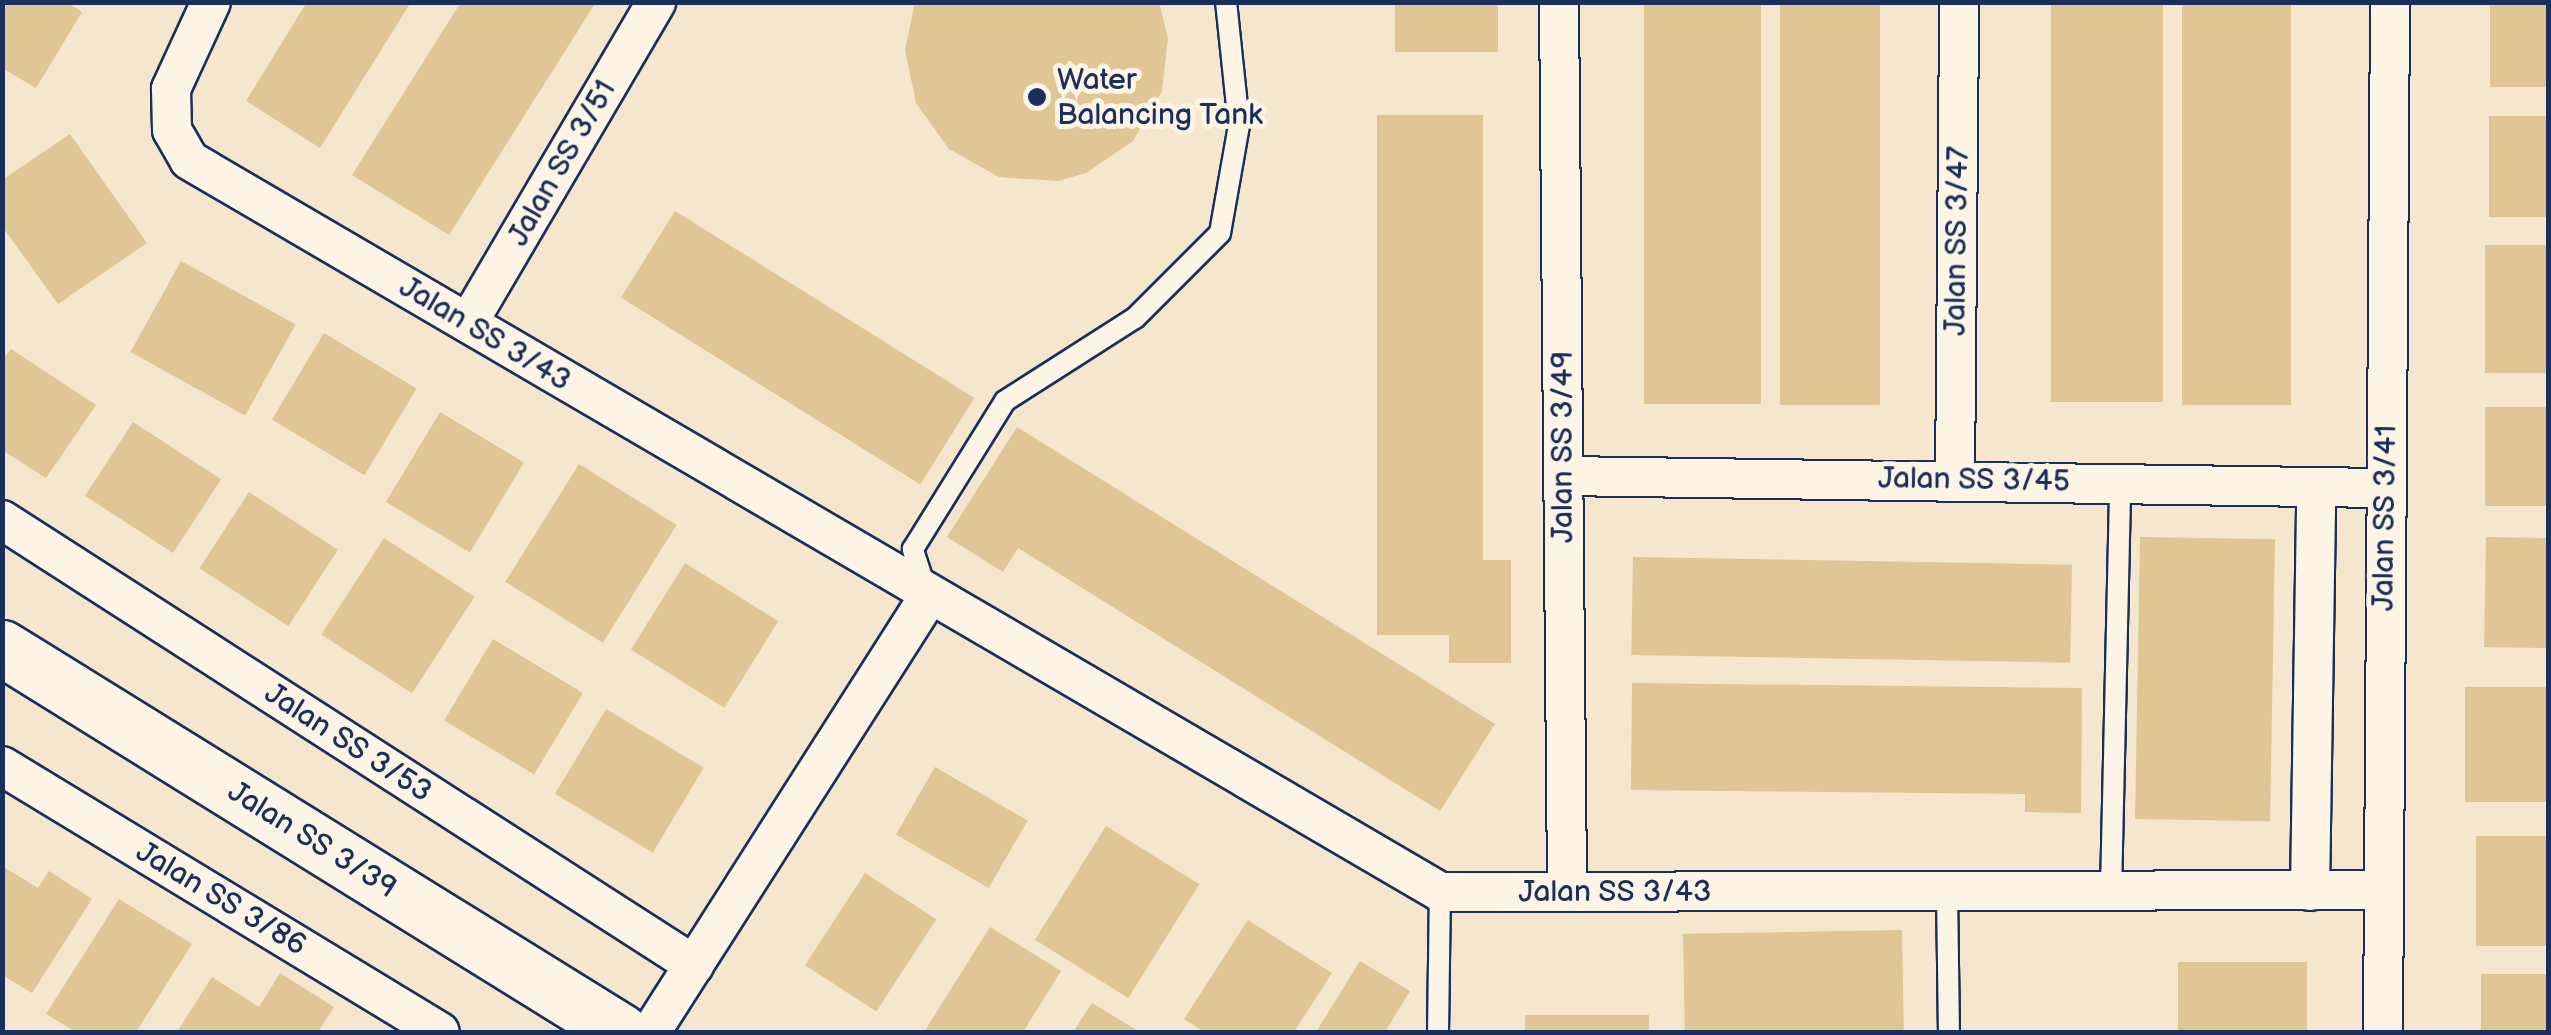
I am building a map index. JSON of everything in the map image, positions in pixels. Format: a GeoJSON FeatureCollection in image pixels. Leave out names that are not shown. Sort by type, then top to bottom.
{"type":"FeatureCollection","features":[{"type":"Feature","properties":{"kind":"street","name":"Jalan SS 3/43"},"geometry":{"type":"LineString","coordinates":[[211,2],[171,89],[178,148],[928,596],[1440,892],[2381,890]]}},
{"type":"Feature","properties":{"kind":"street","name":"Jalan SS 3/51"},"geometry":{"type":"LineString","coordinates":[[468,324],[656,2]]}},
{"type":"Feature","properties":{"kind":"street","name":"Jalan SS 3/49"},"geometry":{"type":"LineString","coordinates":[[1559,2],[1567,892]]}},
{"type":"Feature","properties":{"kind":"street","name":"Jalan SS 3/47"},"geometry":{"type":"LineString","coordinates":[[1955,480],[1959,2]]}},
{"type":"Feature","properties":{"kind":"street","name":"Jalan SS 3/41"},"geometry":{"type":"LineString","coordinates":[[2383,1032],[2390,2]]}},
{"type":"Feature","properties":{"kind":"street","name":"Jalan SS 3/45"},"geometry":{"type":"LineString","coordinates":[[1563,476],[2385,488]]}},
{"type":"Feature","properties":{"kind":"street"},"geometry":{"type":"LineString","coordinates":[[2310,891],[2316,488]]}},
{"type":"Feature","properties":{"kind":"street","name":"Jalan SS 3/53"},"geometry":{"type":"LineString","coordinates":[[2,520],[694,965]]}},
{"type":"Feature","properties":{"kind":"street"},"geometry":{"type":"LineString","coordinates":[[651,1032],[928,596]]}},
{"type":"Feature","properties":{"kind":"street","name":"Jalan SS 3/39"},"geometry":{"type":"LineString","coordinates":[[2,648],[621,1032]]}},
{"type":"Feature","properties":{"kind":"street","name":"Jalan SS 3/86"},"geometry":{"type":"LineString","coordinates":[[2,766],[440,1032]]}},
{"type":"Feature","properties":{"kind":"lane"},"geometry":{"type":"LineString","coordinates":[[928,596],[913,549],[1005,401],[1135,318],[1220,233],[1239,125],[1226,2]]}},
{"type":"Feature","properties":{"kind":"lane"},"geometry":{"type":"LineString","coordinates":[[2111,891],[2120,483]]}},
{"type":"Feature","properties":{"kind":"lane"},"geometry":{"type":"LineString","coordinates":[[1947,891],[1949,1032]]}},
{"type":"Feature","properties":{"kind":"lane"},"geometry":{"type":"LineString","coordinates":[[1438,1032],[1440,892]]}},
{"type":"Feature","properties":{"kind":"building"},"geometry":{"type":"Polygon","coordinates":[[[2,2],[67,2],[82,12],[36,88],[2,68],[2,2]]]}},
{"type":"Feature","properties":{"kind":"building"},"geometry":{"type":"Polygon","coordinates":[[[307,2],[411,2],[320,148],[246,101],[307,2]]]}},
{"type":"Feature","properties":{"kind":"building"},"geometry":{"type":"Polygon","coordinates":[[[461,2],[596,2],[449,235],[352,175],[461,2]]]}},
{"type":"Feature","properties":{"kind":"building","name":"Water Balancing Tank"},"geometry":{"type":"Polygon","coordinates":[[[915,2],[1159,2],[1168,38],[1162,91],[1133,141],[1086,173],[1058,181],[999,177],[949,149],[916,103],[905,50],[915,2]]]}},
{"type":"Feature","properties":{"kind":"building"},"geometry":{"type":"Polygon","coordinates":[[[1395,2],[1498,2],[1498,52],[1395,52],[1395,2]]]}},
{"type":"Feature","properties":{"kind":"building"},"geometry":{"type":"Polygon","coordinates":[[[1644,2],[1761,2],[1761,404],[1644,404],[1644,2]]]}},
{"type":"Feature","properties":{"kind":"building"},"geometry":{"type":"Polygon","coordinates":[[[1780,2],[1880,2],[1880,405],[1780,405],[1780,2]]]}},
{"type":"Feature","properties":{"kind":"building"},"geometry":{"type":"Polygon","coordinates":[[[2051,2],[2163,2],[2163,402],[2051,402],[2051,2]]]}},
{"type":"Feature","properties":{"kind":"building"},"geometry":{"type":"Polygon","coordinates":[[[2182,2],[2291,2],[2291,405],[2182,405],[2182,2]]]}},
{"type":"Feature","properties":{"kind":"building"},"geometry":{"type":"Polygon","coordinates":[[[2490,2],[2548,2],[2548,87],[2490,87],[2490,2]]]}},
{"type":"Feature","properties":{"kind":"building"},"geometry":{"type":"Polygon","coordinates":[[[1377,115],[1483,115],[1483,560],[1511,560],[1511,663],[1449,663],[1449,635],[1377,635],[1377,115]]]}},
{"type":"Feature","properties":{"kind":"building"},"geometry":{"type":"Polygon","coordinates":[[[2489,116],[2548,116],[2548,217],[2489,217],[2489,116]]]}},
{"type":"Feature","properties":{"kind":"building"},"geometry":{"type":"Polygon","coordinates":[[[70,134],[147,243],[58,304],[2,226],[2,180],[70,134]]]}},
{"type":"Feature","properties":{"kind":"building"},"geometry":{"type":"Polygon","coordinates":[[[675,211],[974,398],[920,485],[621,298],[675,211]]]}},
{"type":"Feature","properties":{"kind":"building"},"geometry":{"type":"Polygon","coordinates":[[[2485,245],[2548,245],[2548,373],[2485,373],[2485,245]]]}},
{"type":"Feature","properties":{"kind":"building"},"geometry":{"type":"Polygon","coordinates":[[[181,261],[296,325],[245,415],[131,352],[181,261]]]}},
{"type":"Feature","properties":{"kind":"building"},"geometry":{"type":"Polygon","coordinates":[[[324,333],[417,389],[365,475],[272,420],[324,333]]]}},
{"type":"Feature","properties":{"kind":"building"},"geometry":{"type":"Polygon","coordinates":[[[11,349],[96,405],[46,478],[2,450],[2,361],[11,349]]]}},
{"type":"Feature","properties":{"kind":"building"},"geometry":{"type":"Polygon","coordinates":[[[2485,407],[2548,407],[2548,506],[2485,506],[2485,407]]]}},
{"type":"Feature","properties":{"kind":"building"},"geometry":{"type":"Polygon","coordinates":[[[440,412],[524,462],[470,552],[386,502],[440,412]]]}},
{"type":"Feature","properties":{"kind":"building"},"geometry":{"type":"Polygon","coordinates":[[[133,422],[221,479],[173,553],[85,496],[133,422]]]}},
{"type":"Feature","properties":{"kind":"building"},"geometry":{"type":"Polygon","coordinates":[[[1017,427],[1495,724],[1440,811],[1018,548],[1003,572],[947,537],[1017,427]]]}},
{"type":"Feature","properties":{"kind":"building"},"geometry":{"type":"Polygon","coordinates":[[[579,464],[677,525],[603,643],[505,582],[579,464]]]}},
{"type":"Feature","properties":{"kind":"building"},"geometry":{"type":"Polygon","coordinates":[[[249,492],[338,550],[288,626],[199,568],[249,492]]]}},
{"type":"Feature","properties":{"kind":"building"},"geometry":{"type":"Polygon","coordinates":[[[2140,537],[2275,539],[2270,821],[2135,819],[2140,537]]]}},
{"type":"Feature","properties":{"kind":"building"},"geometry":{"type":"Polygon","coordinates":[[[2486,537],[2548,538],[2546,648],[2484,647],[2486,537]]]}},
{"type":"Feature","properties":{"kind":"building"},"geometry":{"type":"Polygon","coordinates":[[[384,538],[475,597],[412,693],[321,634],[384,538]]]}},
{"type":"Feature","properties":{"kind":"building"},"geometry":{"type":"Polygon","coordinates":[[[1633,557],[2072,565],[2070,663],[1631,655],[1633,557]]]}},
{"type":"Feature","properties":{"kind":"building"},"geometry":{"type":"Polygon","coordinates":[[[685,563],[778,621],[724,708],[631,650],[685,563]]]}},
{"type":"Feature","properties":{"kind":"building"},"geometry":{"type":"Polygon","coordinates":[[[493,639],[583,693],[534,775],[444,720],[493,639]]]}},
{"type":"Feature","properties":{"kind":"building"},"geometry":{"type":"Polygon","coordinates":[[[1632,683],[2082,688],[2081,813],[2025,812],[2025,794],[1631,790],[1632,683]]]}},
{"type":"Feature","properties":{"kind":"building"},"geometry":{"type":"Polygon","coordinates":[[[2465,687],[2548,687],[2548,802],[2465,802],[2465,687]]]}},
{"type":"Feature","properties":{"kind":"building"},"geometry":{"type":"Polygon","coordinates":[[[606,709],[704,768],[653,853],[555,794],[606,709]]]}},
{"type":"Feature","properties":{"kind":"building"},"geometry":{"type":"Polygon","coordinates":[[[935,767],[1028,820],[989,888],[896,835],[935,767]]]}},
{"type":"Feature","properties":{"kind":"building"},"geometry":{"type":"Polygon","coordinates":[[[1106,826],[1199,884],[1128,998],[1035,940],[1106,826]]]}},
{"type":"Feature","properties":{"kind":"building"},"geometry":{"type":"Polygon","coordinates":[[[2476,836],[2548,836],[2548,946],[2476,946],[2476,836]]]}},
{"type":"Feature","properties":{"kind":"building"},"geometry":{"type":"Polygon","coordinates":[[[2,866],[38,888],[49,871],[92,899],[32,993],[2,975],[2,866]]]}},
{"type":"Feature","properties":{"kind":"building"},"geometry":{"type":"Polygon","coordinates":[[[865,873],[936,919],[876,1012],[805,965],[865,873]]]}},
{"type":"Feature","properties":{"kind":"building"},"geometry":{"type":"Polygon","coordinates":[[[119,899],[192,944],[136,1032],[76,1032],[46,1014],[119,899]]]}},
{"type":"Feature","properties":{"kind":"building"},"geometry":{"type":"Polygon","coordinates":[[[1248,920],[1332,973],[1294,1032],[1205,1032],[1184,1019],[1248,920]]]}},
{"type":"Feature","properties":{"kind":"building"},"geometry":{"type":"Polygon","coordinates":[[[990,927],[1061,971],[1023,1032],[924,1032],[990,927]]]}},
{"type":"Feature","properties":{"kind":"building"},"geometry":{"type":"Polygon","coordinates":[[[1902,930],[1904,1032],[1685,1032],[1683,934],[1902,930]]]}},
{"type":"Feature","properties":{"kind":"building"},"geometry":{"type":"Polygon","coordinates":[[[1360,961],[1410,991],[1385,1032],[1316,1032],[1360,961]]]}},
{"type":"Feature","properties":{"kind":"building"},"geometry":{"type":"Polygon","coordinates":[[[2178,962],[2307,962],[2307,1032],[2178,1032],[2178,962]]]}},
{"type":"Feature","properties":{"kind":"building"},"geometry":{"type":"Polygon","coordinates":[[[280,973],[334,1007],[318,1032],[177,1032],[212,977],[259,1007],[280,973]]]}},
{"type":"Feature","properties":{"kind":"building"},"geometry":{"type":"Polygon","coordinates":[[[2481,974],[2548,974],[2548,1032],[2481,1032],[2481,974]]]}},
{"type":"Feature","properties":{"kind":"building"},"geometry":{"type":"Polygon","coordinates":[[[1092,1003],[1140,1032],[1073,1032],[1092,1003]]]}},
{"type":"Feature","properties":{"kind":"building"},"geometry":{"type":"Polygon","coordinates":[[[1525,1015],[1649,1015],[1649,1032],[1525,1032],[1525,1015]]]}},
{"type":"Feature","properties":{"kind":"place","name":"Water Balancing Tank"},"geometry":{"type":"Point","coordinates":[1037,97]}}]}
